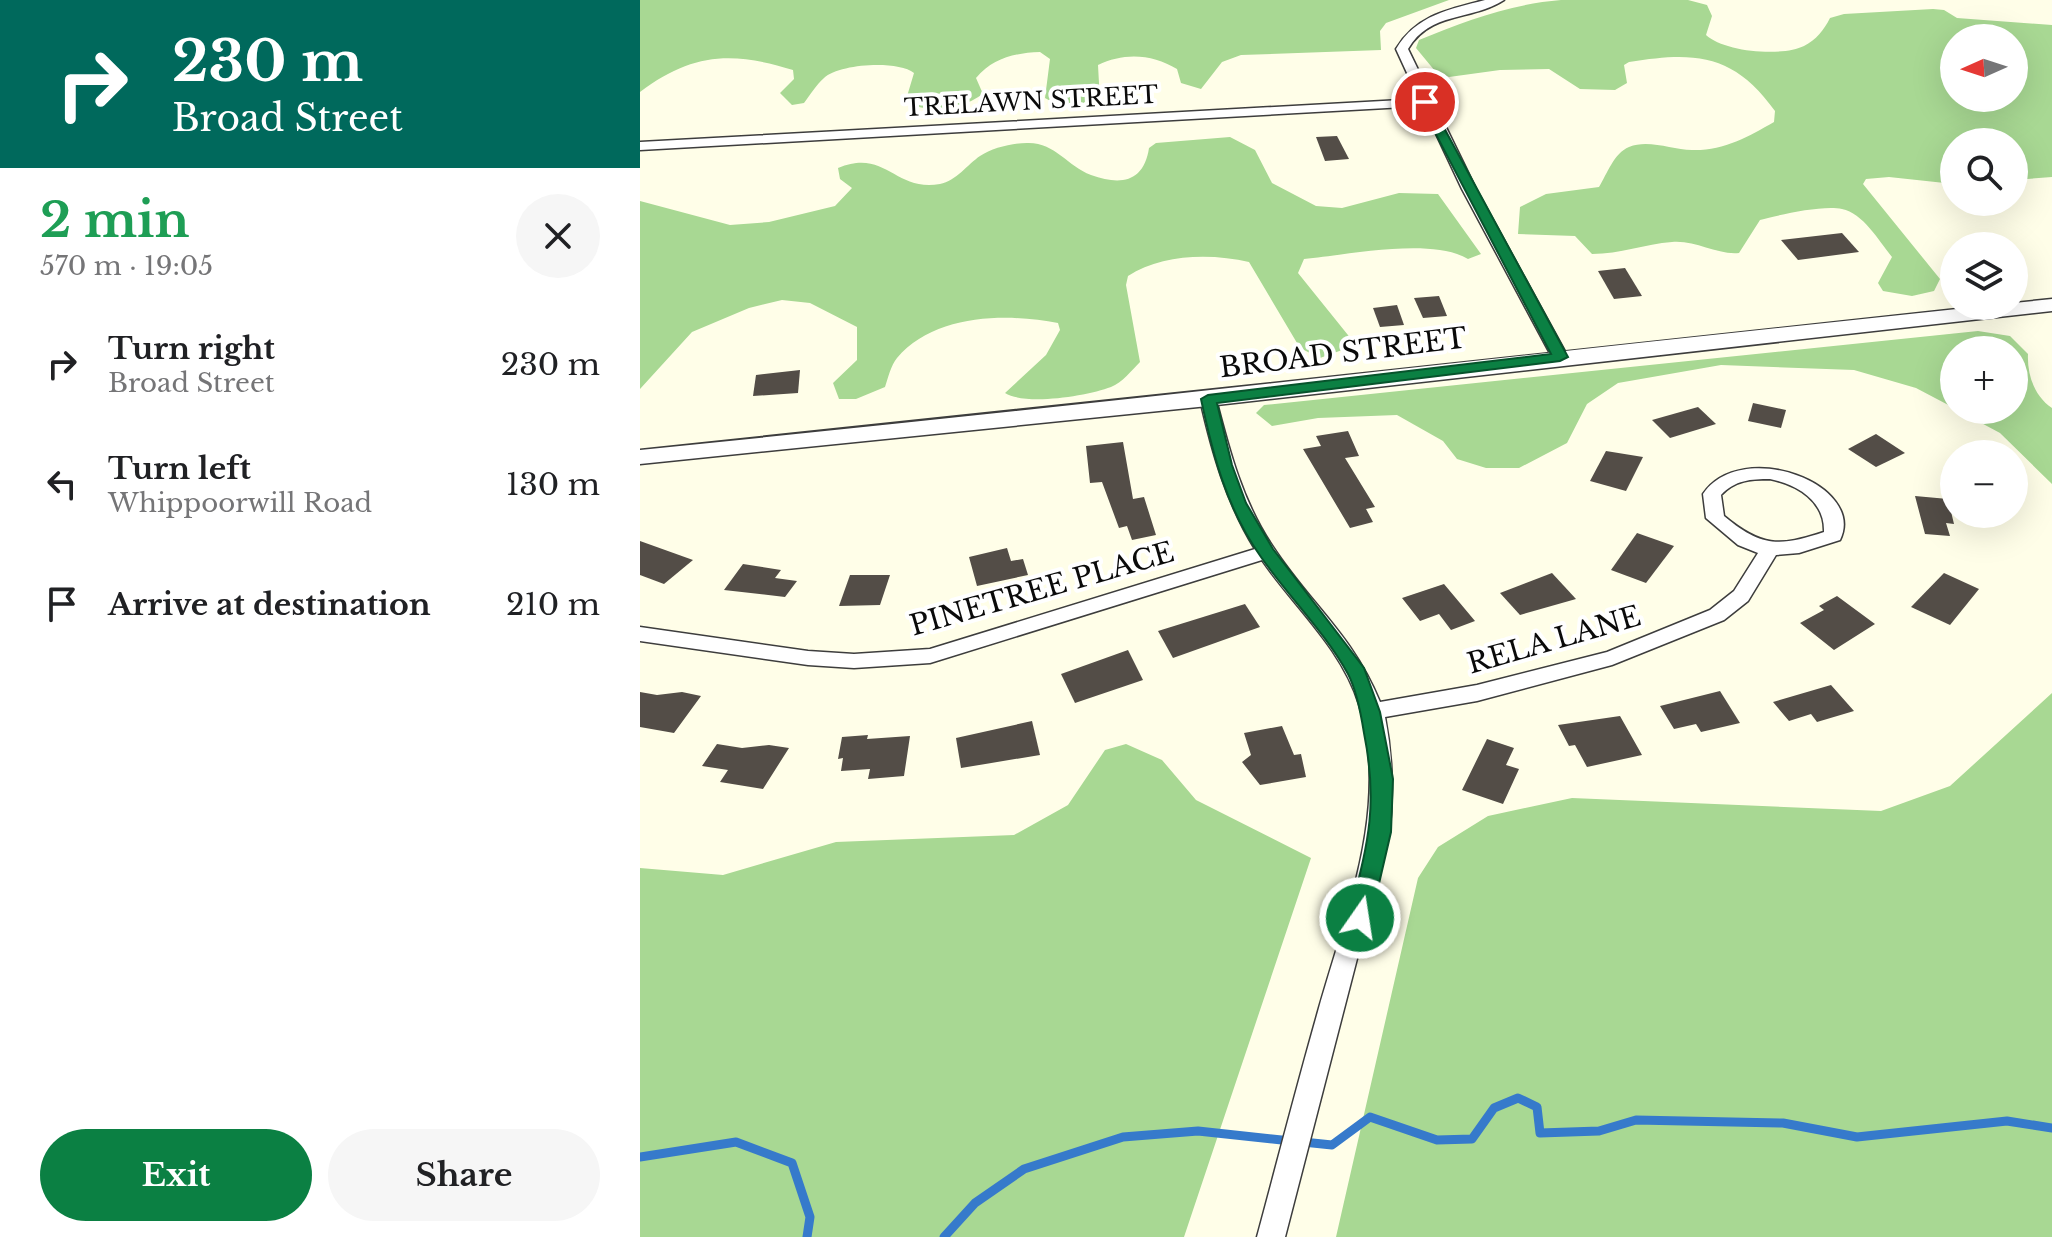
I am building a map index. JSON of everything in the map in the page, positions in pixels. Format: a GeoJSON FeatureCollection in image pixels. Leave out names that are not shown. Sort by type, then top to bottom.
{"type":"FeatureCollection","features":[{"type":"Feature","properties":{"kind":"street"},"geometry":{"type":"LineString","coordinates":[[1498,0],[1426,23],[1407,37],[1402,49],[1425,102],[1560,357]]}},
{"type":"Feature","properties":{"kind":"street","name":"TRELAWN STREET"},"geometry":{"type":"LineString","coordinates":[[640,146],[1425,102]]}},
{"type":"Feature","properties":{"kind":"street","name":"BROAD STREET"},"geometry":{"type":"LineString","coordinates":[[640,457],[1208,399],[1560,357],[2052,305]]}},
{"type":"Feature","properties":{"kind":"street"},"geometry":{"type":"LineString","coordinates":[[1208,399],[1237,503],[1266,552],[1357,673],[1370,712],[1383,779],[1381,832],[1360,918],[1336,992],[1271,1237]]}},
{"type":"Feature","properties":{"kind":"street"},"geometry":{"type":"LineString","coordinates":[[1751,474],[1788,476],[1807,485],[1832,511],[1836,524],[1833,536],[1788,551],[1768,552],[1715,518],[1712,494],[1718,485],[1751,474]]}},
{"type":"Feature","properties":{"kind":"street","name":"PINETREE PLACE"},"geometry":{"type":"LineString","coordinates":[[640,634],[808,658],[854,661],[930,656],[1266,552]]}},
{"type":"Feature","properties":{"kind":"street","name":"RELA LANE"},"geometry":{"type":"LineString","coordinates":[[1370,712],[1477,693],[1612,658],[1717,615],[1741,596],[1768,552]]}},
{"type":"Feature","properties":{"kind":"green space"},"geometry":{"type":"Polygon","coordinates":[[[640,0],[1449,0],[1386,23],[1380,31],[1381,50],[1241,55],[1222,62],[1201,89],[1181,83],[1177,69],[1158,60],[1138,56],[1118,58],[1098,65],[1100,102],[1079,109],[1045,98],[1050,59],[1040,52],[1013,55],[997,61],[976,78],[983,94],[955,107],[935,109],[905,103],[914,73],[882,65],[831,73],[804,103],[792,105],[780,93],[794,79],[793,70],[731,58],[713,59],[677,69],[640,92],[640,0]]]}},
{"type":"Feature","properties":{"kind":"green space"},"geometry":{"type":"Polygon","coordinates":[[[1561,0],[1688,0],[1707,5],[1712,16],[1706,35],[1714,41],[1739,49],[1768,52],[1804,46],[1819,34],[1830,18],[1844,14],[1933,9],[1944,10],[1957,18],[2052,25],[2052,177],[2028,179],[2028,128],[1940,128],[1940,182],[1889,177],[1866,179],[1863,184],[1940,279],[1934,291],[1912,296],[1883,291],[1878,283],[1892,257],[1864,222],[1842,209],[1812,209],[1760,220],[1739,253],[1672,242],[1592,254],[1575,236],[1518,234],[1520,207],[1546,194],[1599,187],[1615,159],[1629,147],[1652,144],[1703,150],[1725,146],[1774,122],[1775,111],[1744,78],[1712,61],[1674,57],[1629,62],[1624,65],[1627,83],[1615,90],[1580,89],[1549,69],[1500,70],[1449,77],[1435,71],[1416,48],[1419,40],[1506,9],[1561,0]]]}},
{"type":"Feature","properties":{"kind":"green space"},"geometry":{"type":"Polygon","coordinates":[[[1230,137],[1255,150],[1272,183],[1316,206],[1342,208],[1399,193],[1438,194],[1481,254],[1468,259],[1433,249],[1411,248],[1304,259],[1298,273],[1356,345],[1320,358],[1300,348],[1249,262],[1219,257],[1187,257],[1155,263],[1128,276],[1126,285],[1140,362],[1115,385],[1087,394],[1027,399],[1005,393],[1046,355],[1060,330],[1058,323],[994,318],[951,325],[931,333],[912,343],[897,358],[885,387],[856,399],[839,399],[833,383],[857,360],[857,327],[810,303],[782,300],[749,308],[692,332],[640,389],[640,201],[730,225],[769,222],[835,206],[852,188],[840,179],[838,168],[854,163],[879,166],[911,182],[940,184],[957,176],[985,153],[1002,146],[1027,143],[1053,150],[1091,175],[1121,180],[1142,168],[1149,148],[1156,143],[1230,137]]]}},
{"type":"Feature","properties":{"kind":"green space"},"geometry":{"type":"Polygon","coordinates":[[[1978,331],[2010,336],[1940,336],[1940,401],[1916,388],[1854,370],[1721,365],[1618,383],[1587,404],[1567,443],[1519,468],[1486,468],[1457,459],[1443,441],[1397,415],[1318,418],[1272,426],[1256,413],[1264,405],[1978,331]]]}},
{"type":"Feature","properties":{"kind":"green space"},"geometry":{"type":"Polygon","coordinates":[[[2028,354],[2033,384],[2052,408],[2052,484],[2028,460],[2028,440],[2007,440],[1983,424],[2028,424],[2028,354]]]}},
{"type":"Feature","properties":{"kind":"green space"},"geometry":{"type":"Polygon","coordinates":[[[2052,693],[2052,1237],[1336,1237],[1418,878],[1438,847],[1488,816],[1572,798],[1881,811],[1950,786],[2052,693]]]}},
{"type":"Feature","properties":{"kind":"green space"},"geometry":{"type":"Polygon","coordinates":[[[1126,744],[1162,760],[1196,800],[1311,858],[1184,1237],[640,1237],[640,868],[723,875],[836,842],[1014,835],[1068,805],[1105,750],[1126,744]]]}},
{"type":"Feature","properties":{"kind":"building"},"geometry":{"type":"Polygon","coordinates":[[[1337,136],[1349,159],[1325,161],[1316,137],[1337,136]]]}},
{"type":"Feature","properties":{"kind":"building"},"geometry":{"type":"Polygon","coordinates":[[[1842,233],[1859,252],[1798,260],[1781,240],[1842,233]]]}},
{"type":"Feature","properties":{"kind":"building"},"geometry":{"type":"Polygon","coordinates":[[[1625,268],[1642,296],[1614,299],[1598,271],[1625,268]]]}},
{"type":"Feature","properties":{"kind":"building"},"geometry":{"type":"Polygon","coordinates":[[[1439,296],[1447,316],[1423,318],[1414,298],[1439,296]]]}},
{"type":"Feature","properties":{"kind":"building"},"geometry":{"type":"Polygon","coordinates":[[[1397,305],[1404,325],[1380,327],[1373,308],[1397,305]]]}},
{"type":"Feature","properties":{"kind":"building"},"geometry":{"type":"Polygon","coordinates":[[[800,370],[798,393],[753,396],[756,375],[800,370]]]}},
{"type":"Feature","properties":{"kind":"building"},"geometry":{"type":"Polygon","coordinates":[[[1753,403],[1786,410],[1781,428],[1748,421],[1753,403]]]}},
{"type":"Feature","properties":{"kind":"building"},"geometry":{"type":"Polygon","coordinates":[[[1698,407],[1716,424],[1670,438],[1652,420],[1698,407]]]}},
{"type":"Feature","properties":{"kind":"building"},"geometry":{"type":"Polygon","coordinates":[[[1348,431],[1359,456],[1345,458],[1375,507],[1366,509],[1373,522],[1350,528],[1303,449],[1321,446],[1316,436],[1348,431]]]}},
{"type":"Feature","properties":{"kind":"building"},"geometry":{"type":"Polygon","coordinates":[[[1876,434],[1905,453],[1876,467],[1848,449],[1876,434]]]}},
{"type":"Feature","properties":{"kind":"building"},"geometry":{"type":"Polygon","coordinates":[[[1123,442],[1133,499],[1144,497],[1156,535],[1132,540],[1127,526],[1119,528],[1102,482],[1090,483],[1086,446],[1123,442]]]}},
{"type":"Feature","properties":{"kind":"building"},"geometry":{"type":"Polygon","coordinates":[[[1606,451],[1643,457],[1626,491],[1590,481],[1606,451]]]}},
{"type":"Feature","properties":{"kind":"building"},"geometry":{"type":"Polygon","coordinates":[[[1915,496],[1940,498],[1940,528],[1948,528],[1950,536],[1925,534],[1915,496]]]}},
{"type":"Feature","properties":{"kind":"building"},"geometry":{"type":"Polygon","coordinates":[[[1637,533],[1674,546],[1646,583],[1611,570],[1637,533]]]}},
{"type":"Feature","properties":{"kind":"building"},"geometry":{"type":"Polygon","coordinates":[[[640,541],[693,560],[664,584],[640,575],[640,541]]]}},
{"type":"Feature","properties":{"kind":"building"},"geometry":{"type":"Polygon","coordinates":[[[1007,548],[1011,561],[1023,559],[1028,575],[977,586],[969,557],[1007,548]]]}},
{"type":"Feature","properties":{"kind":"building"},"geometry":{"type":"Polygon","coordinates":[[[743,564],[781,570],[775,578],[797,581],[785,597],[724,590],[743,564]]]}},
{"type":"Feature","properties":{"kind":"building"},"geometry":{"type":"Polygon","coordinates":[[[1552,573],[1576,599],[1520,615],[1500,593],[1552,573]]]}},
{"type":"Feature","properties":{"kind":"building"},"geometry":{"type":"Polygon","coordinates":[[[1944,573],[1979,589],[1950,625],[1911,607],[1944,573]]]}},
{"type":"Feature","properties":{"kind":"building"},"geometry":{"type":"Polygon","coordinates":[[[850,575],[890,575],[880,605],[839,606],[850,575]]]}},
{"type":"Feature","properties":{"kind":"building"},"geometry":{"type":"Polygon","coordinates":[[[1444,584],[1475,621],[1451,630],[1439,614],[1420,621],[1402,598],[1444,584]]]}},
{"type":"Feature","properties":{"kind":"building"},"geometry":{"type":"Polygon","coordinates":[[[1837,596],[1875,624],[1834,650],[1800,623],[1824,610],[1819,606],[1837,596]]]}},
{"type":"Feature","properties":{"kind":"building"},"geometry":{"type":"Polygon","coordinates":[[[1245,604],[1260,627],[1173,658],[1158,631],[1245,604]]]}},
{"type":"Feature","properties":{"kind":"building"},"geometry":{"type":"Polygon","coordinates":[[[1128,650],[1143,680],[1075,703],[1061,674],[1128,650]]]}},
{"type":"Feature","properties":{"kind":"building"},"geometry":{"type":"Polygon","coordinates":[[[1831,685],[1854,711],[1817,722],[1811,714],[1789,721],[1773,702],[1831,685]]]}},
{"type":"Feature","properties":{"kind":"building"},"geometry":{"type":"Polygon","coordinates":[[[1720,691],[1740,723],[1701,732],[1696,724],[1674,729],[1660,706],[1720,691]]]}},
{"type":"Feature","properties":{"kind":"building"},"geometry":{"type":"Polygon","coordinates":[[[640,692],[657,695],[682,692],[701,696],[674,733],[640,727],[640,692]]]}},
{"type":"Feature","properties":{"kind":"building"},"geometry":{"type":"Polygon","coordinates":[[[1620,716],[1642,755],[1587,767],[1575,745],[1569,746],[1558,725],[1620,716]]]}},
{"type":"Feature","properties":{"kind":"building"},"geometry":{"type":"Polygon","coordinates":[[[1032,721],[1040,755],[961,768],[956,738],[1032,721]]]}},
{"type":"Feature","properties":{"kind":"building"},"geometry":{"type":"Polygon","coordinates":[[[1282,726],[1294,755],[1301,754],[1306,777],[1260,785],[1242,762],[1251,755],[1244,733],[1282,726]]]}},
{"type":"Feature","properties":{"kind":"building"},"geometry":{"type":"Polygon","coordinates":[[[868,735],[867,739],[910,736],[904,776],[868,779],[870,769],[841,771],[843,758],[838,759],[842,737],[868,735]]]}},
{"type":"Feature","properties":{"kind":"building"},"geometry":{"type":"Polygon","coordinates":[[[1487,739],[1514,748],[1506,765],[1519,769],[1503,804],[1462,790],[1487,739]]]}},
{"type":"Feature","properties":{"kind":"building"},"geometry":{"type":"Polygon","coordinates":[[[717,744],[742,748],[769,745],[789,748],[763,789],[720,782],[728,770],[702,766],[717,744]]]}},
{"type":"Feature","properties":{"kind":"waterway"},"geometry":{"type":"LineString","coordinates":[[1303,1142],[1332,1145],[1370,1117],[1437,1140],[1472,1139],[1494,1108],[1518,1098],[1537,1107],[1540,1133],[1599,1131],[1636,1120],[1783,1123],[1857,1137],[2007,1121],[2052,1128]]}},
{"type":"Feature","properties":{"kind":"waterway"},"geometry":{"type":"LineString","coordinates":[[944,1237],[975,1203],[1024,1169],[1123,1137],[1198,1131],[1291,1141]]}},
{"type":"Feature","properties":{"kind":"waterway"},"geometry":{"type":"LineString","coordinates":[[640,1157],[736,1142],[792,1163],[810,1217],[807,1237]]}},
{"type":"Feature","properties":{"kind":"route"},"geometry":{"type":"LineString","coordinates":[[1360,918],[1381,832],[1383,779],[1370,712],[1357,673],[1321,620],[1266,552],[1237,503],[1223,465],[1208,399],[1560,357],[1425,102]]}}]}
